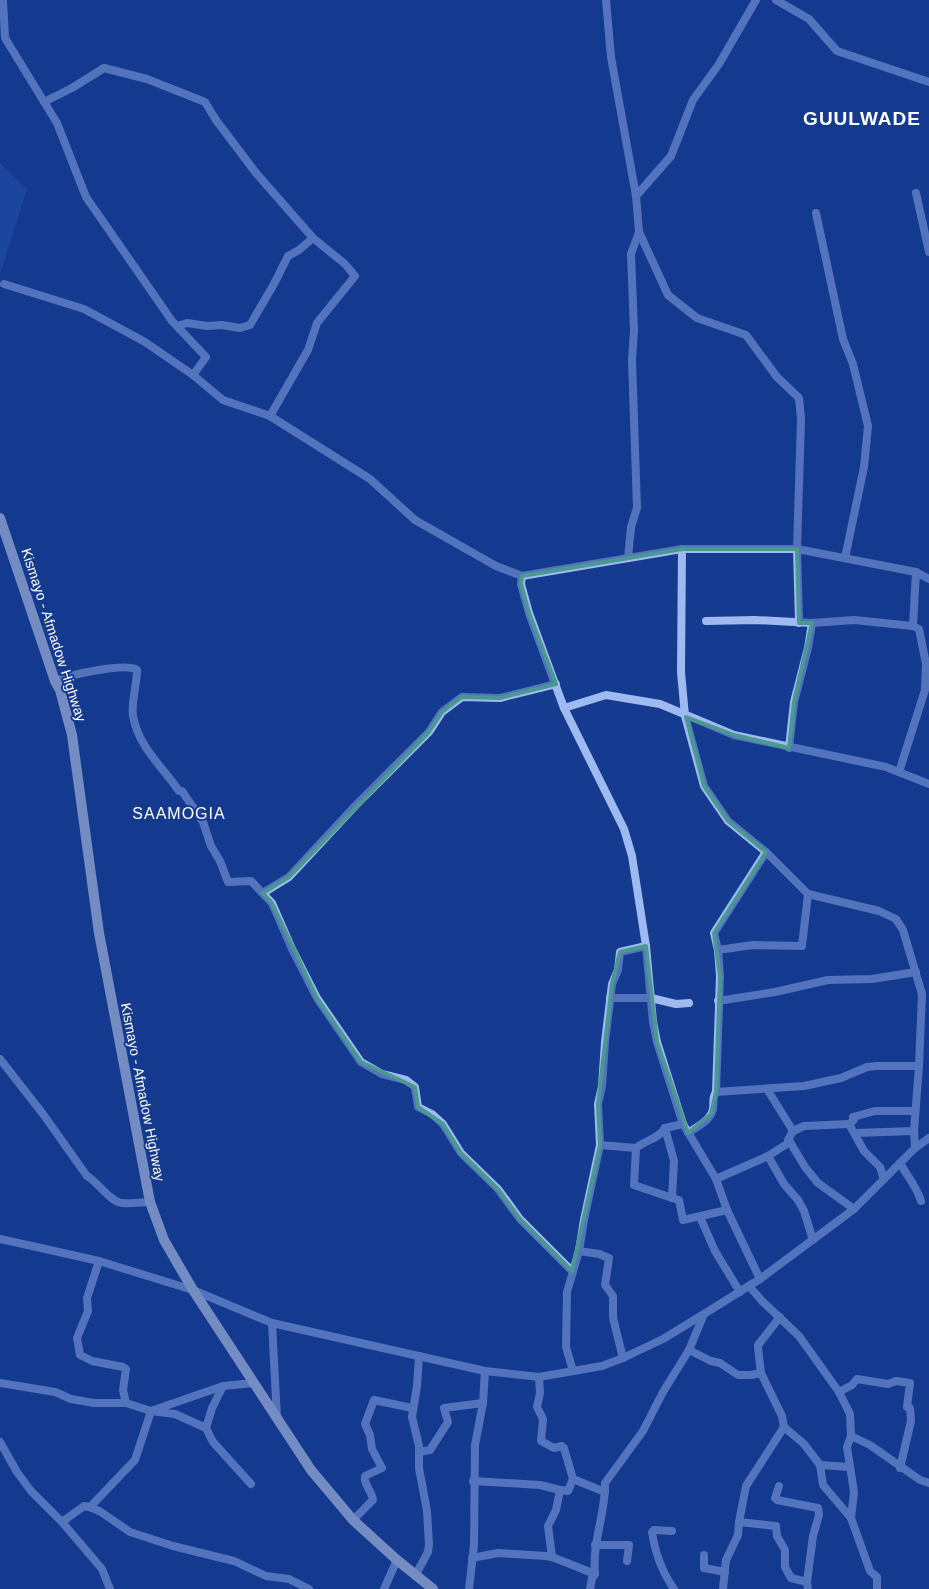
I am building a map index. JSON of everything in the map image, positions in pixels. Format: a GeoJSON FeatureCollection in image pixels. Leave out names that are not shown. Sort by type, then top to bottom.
{"type":"FeatureCollection","features":[{"type":"Feature","properties":{"kind":"main road","name":"Kismayo - Afmadow Highway"},"geometry":{"type":"LineString","coordinates":[[0,518],[55,681],[60,690],[72,735],[99,933],[150,1202],[164,1240],[193,1290],[311,1470],[353,1520],[397,1560],[433,1589]]}},
{"type":"Feature","properties":{"kind":"street"},"geometry":{"type":"LineString","coordinates":[[3,0],[5,38],[57,123],[86,197],[177,326],[206,357],[193,375]]}},
{"type":"Feature","properties":{"kind":"street"},"geometry":{"type":"LineString","coordinates":[[606,0],[611,57],[636,196],[639,232],[668,295],[697,318],[746,336],[777,377],[799,398],[801,418],[798,549],[799,623]]}},
{"type":"Feature","properties":{"kind":"street"},"geometry":{"type":"LineString","coordinates":[[636,196],[670,156],[693,100],[719,64],[756,0]]}},
{"type":"Feature","properties":{"kind":"street"},"geometry":{"type":"LineString","coordinates":[[776,0],[810,19],[837,51],[929,82]]}},
{"type":"Feature","properties":{"kind":"street"},"geometry":{"type":"LineString","coordinates":[[44,102],[72,88],[104,68],[147,78],[205,102],[216,120],[256,173],[312,238],[345,264],[355,276],[317,323],[308,350],[270,416]]}},
{"type":"Feature","properties":{"kind":"street"},"geometry":{"type":"LineString","coordinates":[[916,193],[929,252]]}},
{"type":"Feature","properties":{"kind":"street"},"geometry":{"type":"LineString","coordinates":[[816,213],[843,339],[853,364],[868,426],[864,467],[845,558]]}},
{"type":"Feature","properties":{"kind":"street"},"geometry":{"type":"LineString","coordinates":[[628,558],[631,527],[637,508],[632,360],[634,331],[631,254],[639,232]]}},
{"type":"Feature","properties":{"kind":"street"},"geometry":{"type":"LineString","coordinates":[[177,326],[187,323],[240,328],[250,325],[288,256],[299,250],[312,238]]}},
{"type":"Feature","properties":{"kind":"street"},"geometry":{"type":"LineString","coordinates":[[4,284],[84,309],[145,342],[193,375],[223,400],[270,416],[370,479],[415,520],[496,566],[522,576],[682,549],[798,549],[916,572],[929,579]]}},
{"type":"Feature","properties":{"kind":"street"},"geometry":{"type":"LineString","coordinates":[[682,549],[681,672],[685,716],[704,786],[728,821],[766,852],[808,894],[880,911],[896,918],[903,930],[916,972],[926,993],[915,1111],[914,1132],[916,1148]]}},
{"type":"Feature","properties":{"kind":"street"},"geometry":{"type":"LineString","coordinates":[[913,626],[916,572]]}},
{"type":"Feature","properties":{"kind":"street"},"geometry":{"type":"LineString","coordinates":[[522,576],[520,584],[529,613],[564,708],[624,828],[632,856],[646,946],[657,1042],[683,1124],[716,1179],[727,1210],[760,1279]]}},
{"type":"Feature","properties":{"kind":"street"},"geometry":{"type":"LineString","coordinates":[[706,621],[755,620],[812,623],[854,620],[919,628],[926,664],[925,690],[899,772]]}},
{"type":"Feature","properties":{"kind":"street"},"geometry":{"type":"LineString","coordinates":[[789,748],[794,702],[808,648],[812,623]]}},
{"type":"Feature","properties":{"kind":"street"},"geometry":{"type":"LineString","coordinates":[[55,681],[69,675],[101,670],[131,667],[137,670],[134,716],[140,740],[162,771],[171,779],[179,791],[182,791],[203,822],[210,846],[220,861],[228,882],[251,881],[272,903],[292,949],[320,1004],[361,1062],[382,1074],[406,1080],[415,1087],[418,1107],[432,1114],[443,1124],[461,1153],[498,1189],[520,1219],[572,1271]]}},
{"type":"Feature","properties":{"kind":"street"},"geometry":{"type":"LineString","coordinates":[[263,893],[289,877],[428,732],[442,712],[462,697],[500,698],[556,684]]}},
{"type":"Feature","properties":{"kind":"street"},"geometry":{"type":"LineString","coordinates":[[564,708],[606,696],[660,704],[734,735],[886,767],[929,784]]}},
{"type":"Feature","properties":{"kind":"street"},"geometry":{"type":"LineString","coordinates":[[688,1133],[711,1114],[713,1108],[712,1097],[716,1092],[720,976],[718,950],[714,933],[766,852]]}},
{"type":"Feature","properties":{"kind":"street"},"geometry":{"type":"LineString","coordinates":[[718,950],[753,945],[802,946],[808,894]]}},
{"type":"Feature","properties":{"kind":"street"},"geometry":{"type":"LineString","coordinates":[[573,1371],[566,1347],[567,1292],[579,1252],[600,1145],[598,1104],[602,1086],[612,984],[618,970],[620,952],[646,946]]}},
{"type":"Feature","properties":{"kind":"street"},"geometry":{"type":"LineString","coordinates":[[718,1001],[775,992],[828,980],[872,979],[916,972]]}},
{"type":"Feature","properties":{"kind":"street"},"geometry":{"type":"LineString","coordinates":[[610,998],[651,998],[676,1004],[689,1003]]}},
{"type":"Feature","properties":{"kind":"street"},"geometry":{"type":"LineString","coordinates":[[0,1059],[87,1176],[92,1178],[114,1200],[120,1203],[150,1202]]}},
{"type":"Feature","properties":{"kind":"street"},"geometry":{"type":"LineString","coordinates":[[716,1092],[804,1086],[841,1078],[867,1067],[919,1066]]}},
{"type":"Feature","properties":{"kind":"street"},"geometry":{"type":"LineString","coordinates":[[767,1089],[793,1131]]}},
{"type":"Feature","properties":{"kind":"street"},"geometry":{"type":"LineString","coordinates":[[854,1208],[818,1183],[805,1167],[788,1140],[793,1131],[804,1126],[849,1124],[854,1120],[854,1117],[875,1111],[915,1111]]}},
{"type":"Feature","properties":{"kind":"street"},"geometry":{"type":"LineString","coordinates":[[665,1128],[683,1124]]}},
{"type":"Feature","properties":{"kind":"street"},"geometry":{"type":"LineString","coordinates":[[849,1124],[864,1151],[880,1167],[884,1179]]}},
{"type":"Feature","properties":{"kind":"street"},"geometry":{"type":"LineString","coordinates":[[600,1145],[636,1148],[662,1134],[665,1128]]}},
{"type":"Feature","properties":{"kind":"street"},"geometry":{"type":"LineString","coordinates":[[665,1128],[674,1161],[672,1198]]}},
{"type":"Feature","properties":{"kind":"street"},"geometry":{"type":"LineString","coordinates":[[855,1133],[914,1132]]}},
{"type":"Feature","properties":{"kind":"street"},"geometry":{"type":"LineString","coordinates":[[0,1239],[99,1261],[193,1290],[272,1323],[485,1371],[539,1377],[602,1366],[623,1358],[663,1339],[740,1292],[854,1208],[916,1148],[929,1138]]}},
{"type":"Feature","properties":{"kind":"street"},"geometry":{"type":"LineString","coordinates":[[716,1179],[768,1156],[790,1142]]}},
{"type":"Feature","properties":{"kind":"street"},"geometry":{"type":"LineString","coordinates":[[636,1148],[634,1185],[679,1200],[683,1220],[727,1210]]}},
{"type":"Feature","properties":{"kind":"street"},"geometry":{"type":"LineString","coordinates":[[768,1156],[784,1184],[798,1200],[804,1211],[813,1240]]}},
{"type":"Feature","properties":{"kind":"street"},"geometry":{"type":"LineString","coordinates":[[900,1163],[910,1181],[918,1190],[922,1201]]}},
{"type":"Feature","properties":{"kind":"street"},"geometry":{"type":"LineString","coordinates":[[700,1217],[715,1251],[740,1292]]}},
{"type":"Feature","properties":{"kind":"street"},"geometry":{"type":"LineString","coordinates":[[579,1252],[599,1254],[609,1258],[605,1285],[613,1296],[613,1318],[623,1358]]}},
{"type":"Feature","properties":{"kind":"street"},"geometry":{"type":"LineString","coordinates":[[99,1261],[87,1298],[88,1311],[77,1338],[78,1348],[80,1355],[92,1361],[126,1369],[123,1390],[126,1403]]}},
{"type":"Feature","properties":{"kind":"street"},"geometry":{"type":"LineString","coordinates":[[749,1286],[799,1336],[839,1392],[850,1414],[851,1436],[847,1447],[854,1492],[851,1518]]}},
{"type":"Feature","properties":{"kind":"street"},"geometry":{"type":"LineString","coordinates":[[590,1589],[592,1578],[595,1574],[593,1560],[605,1483],[640,1436],[663,1392],[689,1350],[704,1314]]}},
{"type":"Feature","properties":{"kind":"street"},"geometry":{"type":"LineString","coordinates":[[780,1317],[758,1345],[761,1373],[782,1416],[784,1427],[804,1444],[820,1465],[823,1485],[851,1518],[870,1571],[877,1577],[877,1589]]}},
{"type":"Feature","properties":{"kind":"street"},"geometry":{"type":"LineString","coordinates":[[272,1323],[278,1418]]}},
{"type":"Feature","properties":{"kind":"street"},"geometry":{"type":"LineString","coordinates":[[689,1350],[711,1361],[720,1363],[738,1375],[761,1373]]}},
{"type":"Feature","properties":{"kind":"street"},"geometry":{"type":"LineString","coordinates":[[416,1576],[428,1552],[429,1544],[427,1511],[419,1468],[419,1452],[413,1427],[412,1408],[417,1386],[419,1356]]}},
{"type":"Feature","properties":{"kind":"street"},"geometry":{"type":"LineString","coordinates":[[469,1589],[474,1530],[473,1481],[475,1440],[483,1404],[485,1371]]}},
{"type":"Feature","properties":{"kind":"street"},"geometry":{"type":"LineString","coordinates":[[473,1481],[540,1485],[568,1491],[573,1479],[564,1448],[562,1446],[554,1448],[541,1441],[543,1419],[537,1407],[540,1392],[539,1377]]}},
{"type":"Feature","properties":{"kind":"street"},"geometry":{"type":"LineString","coordinates":[[839,1392],[852,1385],[857,1379],[888,1384],[896,1381],[910,1383],[907,1407],[910,1408],[910,1421],[900,1468]]}},
{"type":"Feature","properties":{"kind":"street"},"geometry":{"type":"LineString","coordinates":[[151,1411],[223,1386],[254,1383]]}},
{"type":"Feature","properties":{"kind":"street"},"geometry":{"type":"LineString","coordinates":[[0,1384],[54,1392],[71,1399],[94,1403],[126,1403],[151,1411],[175,1414],[206,1428],[213,1442],[250,1484]]}},
{"type":"Feature","properties":{"kind":"street"},"geometry":{"type":"LineString","coordinates":[[206,1428],[212,1408],[223,1386]]}},
{"type":"Feature","properties":{"kind":"street"},"geometry":{"type":"LineString","coordinates":[[353,1520],[373,1500],[373,1494],[364,1480],[365,1476],[382,1468],[372,1449],[370,1435],[365,1424],[374,1400],[412,1408]]}},
{"type":"Feature","properties":{"kind":"street"},"geometry":{"type":"LineString","coordinates":[[419,1452],[430,1450],[448,1422],[444,1408],[483,1404]]}},
{"type":"Feature","properties":{"kind":"street"},"geometry":{"type":"LineString","coordinates":[[90,1507],[135,1460],[151,1411]]}},
{"type":"Feature","properties":{"kind":"street"},"geometry":{"type":"LineString","coordinates":[[723,1589],[727,1556],[738,1535],[746,1486],[784,1427]]}},
{"type":"Feature","properties":{"kind":"street"},"geometry":{"type":"LineString","coordinates":[[851,1436],[870,1445],[900,1468],[929,1483]]}},
{"type":"Feature","properties":{"kind":"street"},"geometry":{"type":"LineString","coordinates":[[0,1442],[3,1451],[31,1491],[62,1522],[102,1569],[110,1589]]}},
{"type":"Feature","properties":{"kind":"street"},"geometry":{"type":"LineString","coordinates":[[820,1465],[850,1467]]}},
{"type":"Feature","properties":{"kind":"street"},"geometry":{"type":"LineString","coordinates":[[573,1479],[605,1492]]}},
{"type":"Feature","properties":{"kind":"street"},"geometry":{"type":"LineString","coordinates":[[739,1522],[776,1526],[777,1536],[785,1550],[786,1569],[791,1578],[807,1585],[813,1536],[819,1513],[818,1508],[776,1500],[779,1486]]}},
{"type":"Feature","properties":{"kind":"street"},"geometry":{"type":"LineString","coordinates":[[552,1557],[548,1526],[556,1510],[560,1490]]}},
{"type":"Feature","properties":{"kind":"street"},"geometry":{"type":"LineString","coordinates":[[62,1522],[84,1506],[90,1507],[101,1512],[130,1532],[173,1546],[234,1561],[266,1576],[289,1579],[308,1589]]}},
{"type":"Feature","properties":{"kind":"street"},"geometry":{"type":"LineString","coordinates":[[672,1532],[654,1530],[652,1532],[655,1551],[660,1564],[674,1589]]}},
{"type":"Feature","properties":{"kind":"street"},"geometry":{"type":"LineString","coordinates":[[595,1545],[628,1545],[627,1562]]}},
{"type":"Feature","properties":{"kind":"street"},"geometry":{"type":"LineString","coordinates":[[472,1558],[498,1553],[552,1557],[595,1574]]}},
{"type":"Feature","properties":{"kind":"street"},"geometry":{"type":"LineString","coordinates":[[704,1555],[704,1568],[724,1572]]}},
{"type":"Feature","properties":{"kind":"street"},"geometry":{"type":"LineString","coordinates":[[384,1589],[397,1560]]}},
{"type":"Feature","properties":{"kind":"highlighted area"},"geometry":{"type":"Polygon","coordinates":[[[682,549],[797,549],[799,623],[812,623],[794,702],[789,748],[734,735],[686,717],[704,786],[728,821],[766,852],[714,933],[720,976],[716,1092],[711,1114],[688,1133],[657,1042],[646,946],[620,952],[612,984],[598,1104],[600,1145],[572,1271],[520,1219],[498,1189],[461,1153],[443,1124],[418,1107],[415,1087],[361,1062],[317,998],[272,903],[263,893],[289,877],[429,732],[442,712],[462,697],[500,698],[556,684],[529,613],[521,584],[522,576],[682,549]]]}},
{"type":"Feature","properties":{"kind":"shaded area"},"geometry":{"type":"Polygon","coordinates":[[[0,163],[27,189],[0,274],[0,163]]]}},
{"type":"Feature","properties":{"kind":"district","name":"GUULWADE"},"geometry":{"type":"Point","coordinates":[862,118]}},
{"type":"Feature","properties":{"kind":"district","name":"SAAMOGIA"},"geometry":{"type":"Point","coordinates":[179,813]}}]}
